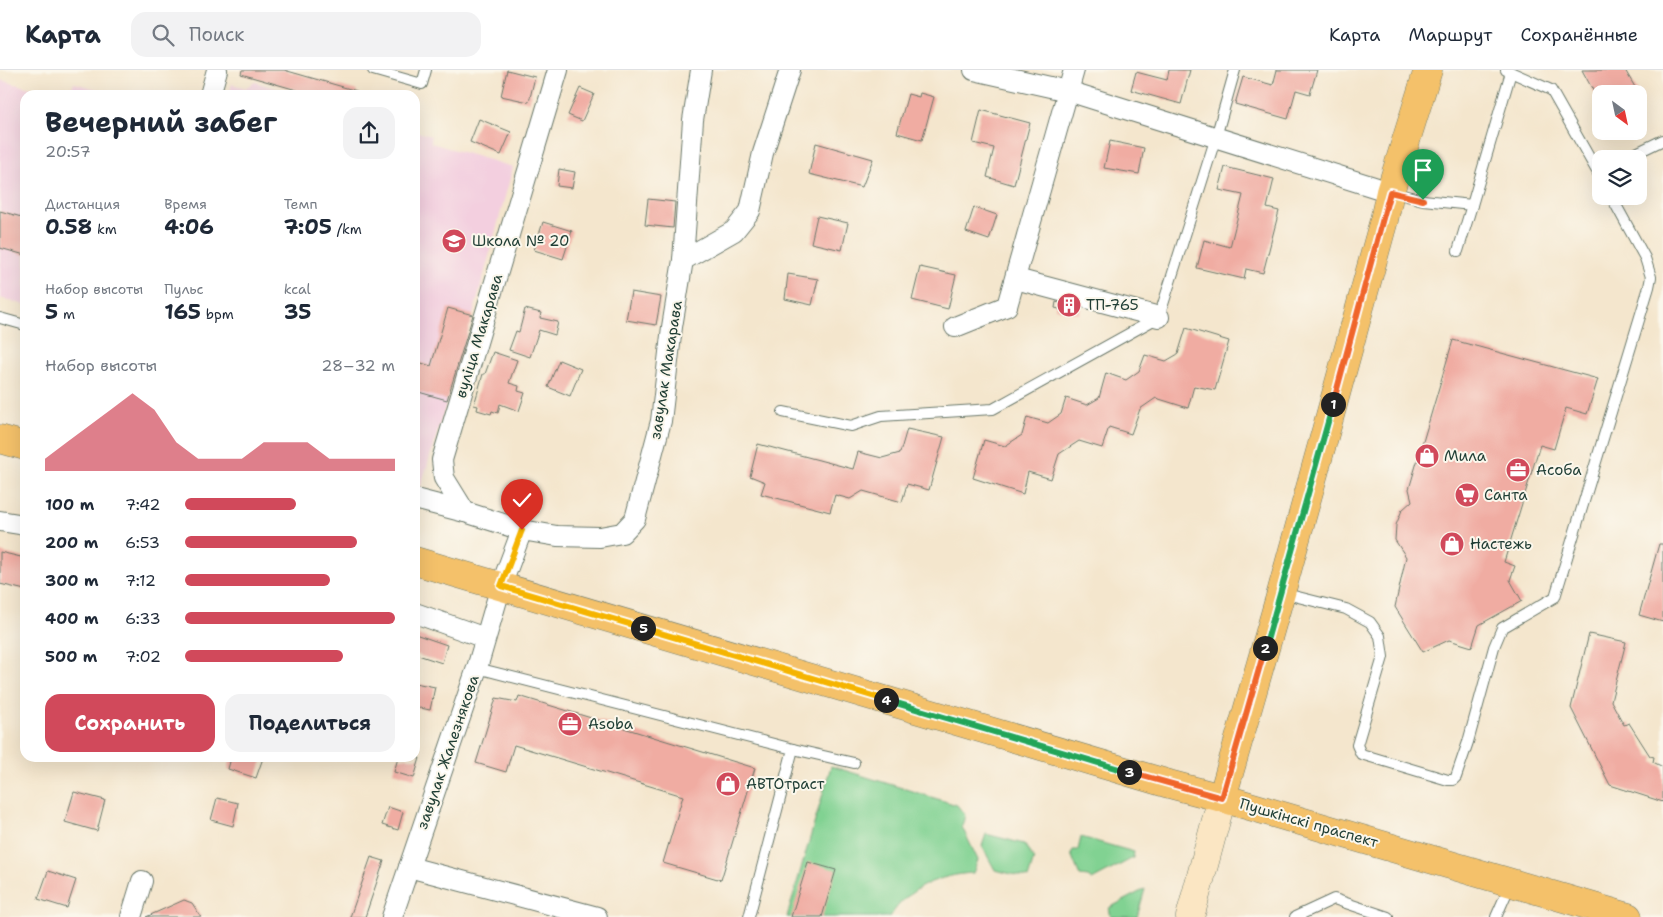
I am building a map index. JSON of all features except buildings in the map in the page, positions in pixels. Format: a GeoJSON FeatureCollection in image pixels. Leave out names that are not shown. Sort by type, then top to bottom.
{"type":"FeatureCollection","features":[{"type":"Feature","properties":{"kind":"main road"},"geometry":{"type":"LineString","coordinates":[[1190,917],[1384,220],[1390,192],[1428,70]]}},
{"type":"Feature","properties":{"kind":"main road"},"geometry":{"type":"LineString","coordinates":[[0,439],[20,445]]}},
{"type":"Feature","properties":{"kind":"main road","name":"Пушкінскі праспект"},"geometry":{"type":"LineString","coordinates":[[420,562],[1168,784],[1222,798],[1628,917]]}},
{"type":"Feature","properties":{"kind":"street"},"geometry":{"type":"LineString","coordinates":[[211,90],[217,70]]}},
{"type":"Feature","properties":{"kind":"street","name":"вуліца Макарава"},"geometry":{"type":"LineString","coordinates":[[465,512],[444,478],[442,460],[558,70]]}},
{"type":"Feature","properties":{"kind":"street","name":"завулак Макарава"},"geometry":{"type":"LineString","coordinates":[[522,530],[557,536],[600,537],[622,533],[635,518],[661,421],[672,327],[683,260],[693,120],[701,70]]}},
{"type":"Feature","properties":{"kind":"street"},"geometry":{"type":"LineString","coordinates":[[683,260],[734,231],[750,211],[764,153],[790,70]]}},
{"type":"Feature","properties":{"kind":"street"},"geometry":{"type":"LineString","coordinates":[[974,70],[1068,91],[1390,192]]}},
{"type":"Feature","properties":{"kind":"street"},"geometry":{"type":"LineString","coordinates":[[955,327],[1007,306],[1074,70]]}},
{"type":"Feature","properties":{"kind":"street"},"geometry":{"type":"LineString","coordinates":[[1016,279],[1159,317]]}},
{"type":"Feature","properties":{"kind":"street"},"geometry":{"type":"LineString","coordinates":[[420,499],[522,530],[501,586]]}},
{"type":"Feature","properties":{"kind":"street"},"geometry":{"type":"LineString","coordinates":[[0,521],[20,524]]}},
{"type":"Feature","properties":{"kind":"street","name":"завулак Жалезнякова"},"geometry":{"type":"LineString","coordinates":[[392,917],[477,668],[501,586]]}},
{"type":"Feature","properties":{"kind":"street"},"geometry":{"type":"LineString","coordinates":[[420,615],[485,638]]}},
{"type":"Feature","properties":{"kind":"street"},"geometry":{"type":"LineString","coordinates":[[409,867],[597,917]]}},
{"type":"Feature","properties":{"kind":"street"},"geometry":{"type":"LineString","coordinates":[[131,917],[142,881]]}},
{"type":"Feature","properties":{"kind":"lane"},"geometry":{"type":"LineString","coordinates":[[373,70],[422,84],[426,70]]}},
{"type":"Feature","properties":{"kind":"lane"},"geometry":{"type":"LineString","coordinates":[[783,412],[851,426],[881,416],[993,409],[1159,317],[1216,137],[1235,70]]}},
{"type":"Feature","properties":{"kind":"lane"},"geometry":{"type":"LineString","coordinates":[[1458,252],[1509,71],[1551,90],[1592,160]]}},
{"type":"Feature","properties":{"kind":"lane"},"geometry":{"type":"LineString","coordinates":[[1642,150],[1663,140]]}},
{"type":"Feature","properties":{"kind":"lane"},"geometry":{"type":"LineString","coordinates":[[1390,192],[1423,200],[1472,205]]}},
{"type":"Feature","properties":{"kind":"lane"},"geometry":{"type":"LineString","coordinates":[[1281,593],[1346,609],[1370,622],[1380,636],[1384,657],[1357,745],[1361,754],[1453,780],[1456,777],[1468,742],[1494,647],[1502,628],[1555,597],[1649,287],[1651,277],[1645,258],[1616,205]]}},
{"type":"Feature","properties":{"kind":"lane"},"geometry":{"type":"LineString","coordinates":[[0,318],[20,324]]}},
{"type":"Feature","properties":{"kind":"lane"},"geometry":{"type":"LineString","coordinates":[[477,668],[854,763]]}},
{"type":"Feature","properties":{"kind":"lane"},"geometry":{"type":"LineString","coordinates":[[749,917],[794,749]]}},
{"type":"Feature","properties":{"kind":"lane"},"geometry":{"type":"LineString","coordinates":[[1500,915],[1511,883]]}},
{"type":"Feature","properties":{"kind":"lane"},"geometry":{"type":"LineString","coordinates":[[1295,917],[1334,899],[1388,917]]}},
{"type":"Feature","properties":{"kind":"shaded area"},"geometry":{"type":"Polygon","coordinates":[[[0,80],[37,90],[20,90],[20,304],[0,298],[0,80]]]}},
{"type":"Feature","properties":{"kind":"shaded area"},"geometry":{"type":"Polygon","coordinates":[[[255,82],[281,90],[230,90],[232,84],[245,88],[255,82]]]}},
{"type":"Feature","properties":{"kind":"shaded area"},"geometry":{"type":"Polygon","coordinates":[[[74,83],[100,90],[70,90],[74,83]]]}},
{"type":"Feature","properties":{"kind":"shaded area","name":"Школа № 20"},"geometry":{"type":"Polygon","coordinates":[[[420,133],[431,136],[431,143],[513,167],[473,315],[421,486],[420,133]]]}},
{"type":"Feature","properties":{"kind":"green space"},"geometry":{"type":"Polygon","coordinates":[[[831,766],[957,805],[965,815],[962,827],[978,860],[973,873],[949,876],[915,890],[897,907],[890,917],[787,917],[831,766]]]}},
{"type":"Feature","properties":{"kind":"green space"},"geometry":{"type":"Polygon","coordinates":[[[986,834],[1024,844],[1034,859],[1028,878],[995,870],[982,846],[986,834]]]}},
{"type":"Feature","properties":{"kind":"green space"},"geometry":{"type":"Polygon","coordinates":[[[1081,837],[1134,852],[1133,858],[1092,880],[1088,877],[1080,876],[1071,854],[1073,850],[1078,850],[1081,837]]]}},
{"type":"Feature","properties":{"kind":"green space"},"geometry":{"type":"Polygon","coordinates":[[[1145,889],[1137,917],[1111,917],[1109,908],[1145,889]]]}},
{"type":"Feature","properties":{"kind":"place","name":"Школа № 20"},"geometry":{"type":"Point","coordinates":[454,241]}},
{"type":"Feature","properties":{"kind":"place","name":"ТП-765"},"geometry":{"type":"Point","coordinates":[1069,305]}},
{"type":"Feature","properties":{"kind":"place","name":"Мила"},"geometry":{"type":"Point","coordinates":[1427,456]}},
{"type":"Feature","properties":{"kind":"place","name":"Асоба"},"geometry":{"type":"Point","coordinates":[1518,470]}},
{"type":"Feature","properties":{"kind":"place","name":"Санта"},"geometry":{"type":"Point","coordinates":[1467,495]}},
{"type":"Feature","properties":{"kind":"place","name":"Настежь"},"geometry":{"type":"Point","coordinates":[1452,544]}},
{"type":"Feature","properties":{"kind":"place","name":"Asoba"},"geometry":{"type":"Point","coordinates":[570,724]}},
{"type":"Feature","properties":{"kind":"place","name":"АВТОтраст"},"geometry":{"type":"Point","coordinates":[728,784]}},
{"type":"Feature","properties":{"kind":"route"},"geometry":{"type":"LineString","coordinates":[[522,530],[501,586],[1168,784],[1222,798],[1281,593],[1384,220],[1390,192],[1423,200]]}}]}
